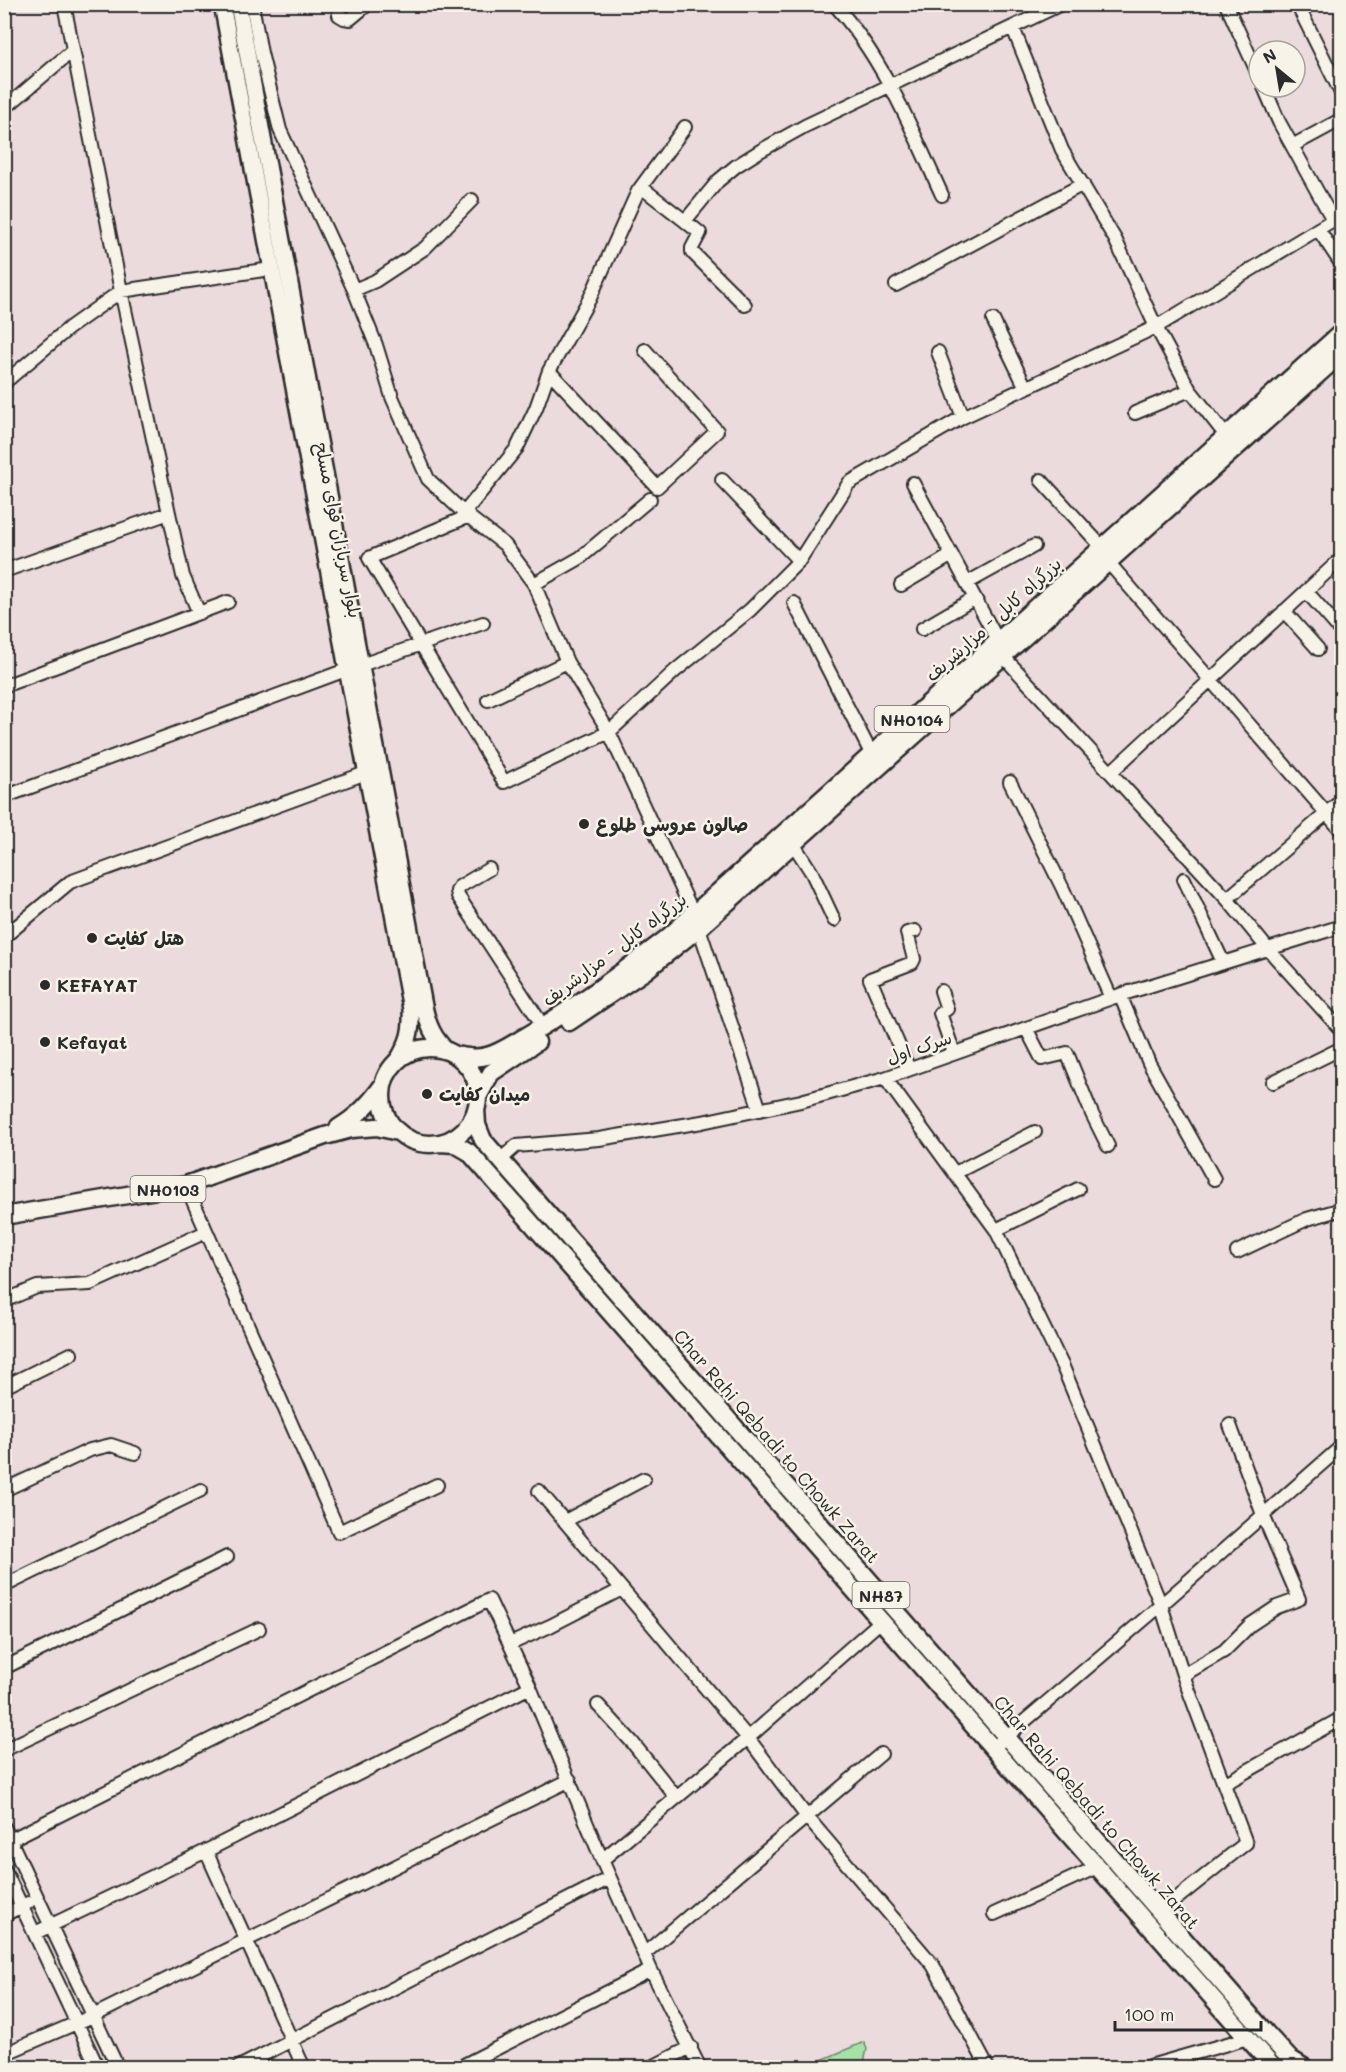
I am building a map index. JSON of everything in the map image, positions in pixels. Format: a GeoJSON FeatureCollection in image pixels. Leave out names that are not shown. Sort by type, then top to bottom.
{"type":"FeatureCollection","features":[{"type":"Feature","properties":{"kind":"highway","name":"بزرگراه کابل - مزارشریف"},"geometry":{"type":"LineString","coordinates":[[1231,442],[1341,332]]}},
{"type":"Feature","properties":{"kind":"highway","name":"بزرگراه کابل - مزارشریف"},"geometry":{"type":"LineString","coordinates":[[451,1053],[472,1058],[487,1056],[543,1026],[696,921],[794,844],[1105,554],[1231,442],[1341,353]]}},
{"type":"Feature","properties":{"kind":"highway","name":"بزرگراه کابل - مزارشریف"},"geometry":{"type":"LineString","coordinates":[[477,1103],[492,1073],[502,1064],[614,993],[696,921],[872,755],[1001,649]]}},
{"type":"Feature","properties":{"kind":"highway"},"geometry":{"type":"LineString","coordinates":[[434,1048],[451,1053],[467,1066],[475,1080],[477,1103],[471,1121],[462,1131],[440,1143],[417,1142],[398,1132],[389,1122],[382,1098],[383,1085],[388,1072],[398,1060],[409,1053],[434,1048]]}},
{"type":"Feature","properties":{"kind":"highway","name":"NH0103"},"geometry":{"type":"LineString","coordinates":[[325,1136],[355,1118],[367,1107],[383,1085]]}},
{"type":"Feature","properties":{"kind":"highway","name":"Char Rahi Qebadi to Chowk Zarat"},"geometry":{"type":"LineString","coordinates":[[477,1103],[477,1125],[483,1140],[1000,1743],[1097,1867],[1274,2067]]}},
{"type":"Feature","properties":{"kind":"highway","name":"NH0103"},"geometry":{"type":"LineString","coordinates":[[4,1216],[186,1185],[351,1129],[377,1127],[398,1132]]}},
{"type":"Feature","properties":{"kind":"highway","name":"Char Rahi Qebadi to Chowk Zarat"},"geometry":{"type":"LineString","coordinates":[[440,1143],[455,1144],[469,1152],[881,1621],[1160,1912],[1289,2058],[1305,2067]]}},
{"type":"Feature","properties":{"kind":"main road","name":"بلوار سربازان قوای مسلح"},"geometry":{"type":"LineString","coordinates":[[222,4],[411,1009],[412,1028],[407,1044],[398,1060]]}},
{"type":"Feature","properties":{"kind":"main road","name":"بلوار سربازان قوای مسلح"},"geometry":{"type":"LineString","coordinates":[[238,4],[428,1025],[435,1039],[451,1053]]}},
{"type":"Feature","properties":{"kind":"street"},"geometry":{"type":"LineString","coordinates":[[64,4],[121,291],[169,513],[183,576],[199,613]]}},
{"type":"Feature","properties":{"kind":"street"},"geometry":{"type":"LineString","coordinates":[[252,4],[261,53],[280,130],[354,290],[376,345],[392,396],[428,479],[467,515],[506,545],[534,584],[567,662],[609,732],[696,921],[760,1110]]}},
{"type":"Feature","properties":{"kind":"street"},"geometry":{"type":"LineString","coordinates":[[338,4],[339,15],[350,19],[368,4]]}},
{"type":"Feature","properties":{"kind":"street"},"geometry":{"type":"LineString","coordinates":[[834,4],[867,47],[890,86],[942,195]]}},
{"type":"Feature","properties":{"kind":"street"},"geometry":{"type":"LineString","coordinates":[[685,221],[718,181],[736,166],[805,126],[1061,4]]}},
{"type":"Feature","properties":{"kind":"street"},"geometry":{"type":"LineString","coordinates":[[1226,4],[1247,50]]}},
{"type":"Feature","properties":{"kind":"street"},"geometry":{"type":"LineString","coordinates":[[1298,4],[1341,95]]}},
{"type":"Feature","properties":{"kind":"street"},"geometry":{"type":"LineString","coordinates":[[1013,28],[1062,150],[1115,239],[1156,327],[1190,390],[1231,442]]}},
{"type":"Feature","properties":{"kind":"street"},"geometry":{"type":"LineString","coordinates":[[4,109],[72,51]]}},
{"type":"Feature","properties":{"kind":"street"},"geometry":{"type":"LineString","coordinates":[[685,127],[641,187],[590,298],[549,371],[536,408],[517,448],[467,515],[369,558],[504,782],[609,732],[675,671],[750,610],[799,561],[849,483],[963,417],[1156,327],[1333,220],[1279,122],[1269,99]]}},
{"type":"Feature","properties":{"kind":"street"},"geometry":{"type":"LineString","coordinates":[[1292,146],[1341,120]]}},
{"type":"Feature","properties":{"kind":"street"},"geometry":{"type":"LineString","coordinates":[[896,285],[1083,184]]}},
{"type":"Feature","properties":{"kind":"street"},"geometry":{"type":"LineString","coordinates":[[641,187],[700,233],[692,252],[745,305]]}},
{"type":"Feature","properties":{"kind":"street"},"geometry":{"type":"LineString","coordinates":[[354,290],[375,281],[425,248],[472,200]]}},
{"type":"Feature","properties":{"kind":"street"},"geometry":{"type":"LineString","coordinates":[[1318,229],[1341,265]]}},
{"type":"Feature","properties":{"kind":"street"},"geometry":{"type":"LineString","coordinates":[[4,383],[69,328],[121,291],[271,269]]}},
{"type":"Feature","properties":{"kind":"street"},"geometry":{"type":"LineString","coordinates":[[993,320],[1026,388]]}},
{"type":"Feature","properties":{"kind":"street"},"geometry":{"type":"LineString","coordinates":[[549,371],[657,487],[717,430],[645,350]]}},
{"type":"Feature","properties":{"kind":"street"},"geometry":{"type":"LineString","coordinates":[[938,352],[963,417]]}},
{"type":"Feature","properties":{"kind":"street"},"geometry":{"type":"LineString","coordinates":[[1135,413],[1190,390]]}},
{"type":"Feature","properties":{"kind":"street"},"geometry":{"type":"LineString","coordinates":[[722,480],[799,561]]}},
{"type":"Feature","properties":{"kind":"street"},"geometry":{"type":"LineString","coordinates":[[1041,480],[1341,831]]}},
{"type":"Feature","properties":{"kind":"street"},"geometry":{"type":"LineString","coordinates":[[913,483],[1001,649],[1227,899],[1341,1031]]}},
{"type":"Feature","properties":{"kind":"street"},"geometry":{"type":"LineString","coordinates":[[534,584],[580,558],[650,499]]}},
{"type":"Feature","properties":{"kind":"street"},"geometry":{"type":"LineString","coordinates":[[4,571],[169,513]]}},
{"type":"Feature","properties":{"kind":"street"},"geometry":{"type":"LineString","coordinates":[[967,583],[1034,546]]}},
{"type":"Feature","properties":{"kind":"street"},"geometry":{"type":"LineString","coordinates":[[901,585],[952,555]]}},
{"type":"Feature","properties":{"kind":"street"},"geometry":{"type":"LineString","coordinates":[[1111,772],[1341,558]]}},
{"type":"Feature","properties":{"kind":"street"},"geometry":{"type":"LineString","coordinates":[[1306,591],[1341,632]]}},
{"type":"Feature","properties":{"kind":"street"},"geometry":{"type":"LineString","coordinates":[[922,629],[975,598]]}},
{"type":"Feature","properties":{"kind":"street"},"geometry":{"type":"LineString","coordinates":[[4,686],[228,602]]}},
{"type":"Feature","properties":{"kind":"street"},"geometry":{"type":"LineString","coordinates":[[795,603],[872,755]]}},
{"type":"Feature","properties":{"kind":"street"},"geometry":{"type":"LineString","coordinates":[[1284,611],[1318,649]]}},
{"type":"Feature","properties":{"kind":"street"},"geometry":{"type":"LineString","coordinates":[[361,665],[483,623]]}},
{"type":"Feature","properties":{"kind":"street"},"geometry":{"type":"LineString","coordinates":[[488,700],[567,662]]}},
{"type":"Feature","properties":{"kind":"street"},"geometry":{"type":"LineString","coordinates":[[4,797],[346,670]]}},
{"type":"Feature","properties":{"kind":"street"},"geometry":{"type":"LineString","coordinates":[[4,937],[70,882],[366,773]]}},
{"type":"Feature","properties":{"kind":"street"},"geometry":{"type":"LineString","coordinates":[[1010,782],[1115,997],[1214,1179]]}},
{"type":"Feature","properties":{"kind":"street"},"geometry":{"type":"LineString","coordinates":[[1227,899],[1341,800]]}},
{"type":"Feature","properties":{"kind":"street"},"geometry":{"type":"LineString","coordinates":[[794,844],[812,873],[834,920]]}},
{"type":"Feature","properties":{"kind":"street"},"geometry":{"type":"LineString","coordinates":[[489,869],[459,887],[458,896],[543,1026]]}},
{"type":"Feature","properties":{"kind":"street"},"geometry":{"type":"LineString","coordinates":[[1184,879],[1223,962]]}},
{"type":"Feature","properties":{"kind":"street","name":"سرک اول"},"geometry":{"type":"LineString","coordinates":[[500,1160],[516,1146],[599,1139],[702,1122],[760,1110],[885,1077],[1115,997],[1341,926]]}},
{"type":"Feature","properties":{"kind":"street"},"geometry":{"type":"LineString","coordinates":[[909,1069],[870,978],[912,963],[914,959],[907,933],[915,930]]}},
{"type":"Feature","properties":{"kind":"street"},"geometry":{"type":"LineString","coordinates":[[941,991],[947,1009],[940,1013],[954,1053]]}},
{"type":"Feature","properties":{"kind":"street"},"geometry":{"type":"LineString","coordinates":[[1026,1028],[1042,1059],[1067,1053],[1108,1146]]}},
{"type":"Feature","properties":{"kind":"street"},"geometry":{"type":"LineString","coordinates":[[1272,1082],[1341,1048]]}},
{"type":"Feature","properties":{"kind":"street"},"geometry":{"type":"LineString","coordinates":[[885,1077],[996,1230],[1063,1366],[1161,1605],[1184,1675],[1246,1843],[1160,1912]]}},
{"type":"Feature","properties":{"kind":"street"},"geometry":{"type":"LineString","coordinates":[[955,1173],[1035,1132]]}},
{"type":"Feature","properties":{"kind":"street"},"geometry":{"type":"LineString","coordinates":[[186,1185],[339,1532],[437,1485]]}},
{"type":"Feature","properties":{"kind":"street"},"geometry":{"type":"LineString","coordinates":[[996,1230],[1078,1189]]}},
{"type":"Feature","properties":{"kind":"street"},"geometry":{"type":"LineString","coordinates":[[1237,1251],[1307,1219],[1341,1209]]}},
{"type":"Feature","properties":{"kind":"street"},"geometry":{"type":"LineString","coordinates":[[4,1301],[37,1287],[90,1284],[206,1232]]}},
{"type":"Feature","properties":{"kind":"street"},"geometry":{"type":"LineString","coordinates":[[4,1388],[71,1354]]}},
{"type":"Feature","properties":{"kind":"street"},"geometry":{"type":"LineString","coordinates":[[1184,1675],[1224,1651],[1250,1625],[1277,1607],[1299,1599],[1263,1515],[1230,1425]]}},
{"type":"Feature","properties":{"kind":"street"},"geometry":{"type":"LineString","coordinates":[[4,1490],[90,1450],[111,1445],[135,1453]]}},
{"type":"Feature","properties":{"kind":"street"},"geometry":{"type":"LineString","coordinates":[[1000,1743],[1341,1446]]}},
{"type":"Feature","properties":{"kind":"street"},"geometry":{"type":"LineString","coordinates":[[565,1521],[644,1479]]}},
{"type":"Feature","properties":{"kind":"street"},"geometry":{"type":"LineString","coordinates":[[4,1586],[201,1490]]}},
{"type":"Feature","properties":{"kind":"street"},"geometry":{"type":"LineString","coordinates":[[539,1491],[748,1738],[807,1817],[933,1965],[988,2067]]}},
{"type":"Feature","properties":{"kind":"street"},"geometry":{"type":"LineString","coordinates":[[4,1668],[227,1557]]}},
{"type":"Feature","properties":{"kind":"street"},"geometry":{"type":"LineString","coordinates":[[510,1644],[622,1589]]}},
{"type":"Feature","properties":{"kind":"street"},"geometry":{"type":"LineString","coordinates":[[8,1841],[489,1600],[530,1687],[602,1860],[651,1970],[700,2067]]}},
{"type":"Feature","properties":{"kind":"street"},"geometry":{"type":"LineString","coordinates":[[602,1860],[748,1738],[881,1621]]}},
{"type":"Feature","properties":{"kind":"street"},"geometry":{"type":"LineString","coordinates":[[4,1750],[259,1629]]}},
{"type":"Feature","properties":{"kind":"street"},"geometry":{"type":"LineString","coordinates":[[35,1933],[206,1851],[530,1687]]}},
{"type":"Feature","properties":{"kind":"street"},"geometry":{"type":"LineString","coordinates":[[598,1705],[632,1742],[676,1797]]}},
{"type":"Feature","properties":{"kind":"street"},"geometry":{"type":"LineString","coordinates":[[1224,1784],[1341,1718]]}},
{"type":"Feature","properties":{"kind":"street"},"geometry":{"type":"LineString","coordinates":[[645,1953],[881,1754]]}},
{"type":"Feature","properties":{"kind":"street"},"geometry":{"type":"LineString","coordinates":[[4,2054],[93,2016],[570,1780]]}},
{"type":"Feature","properties":{"kind":"street"},"geometry":{"type":"LineString","coordinates":[[4,1827],[8,1841],[38,1898],[118,2067]]}},
{"type":"Feature","properties":{"kind":"street"},"geometry":{"type":"LineString","coordinates":[[206,1851],[304,2067]]}},
{"type":"Feature","properties":{"kind":"street"},"geometry":{"type":"LineString","coordinates":[[994,1914],[1097,1867]]}},
{"type":"Feature","properties":{"kind":"street"},"geometry":{"type":"LineString","coordinates":[[4,1869],[98,2067]]}},
{"type":"Feature","properties":{"kind":"street"},"geometry":{"type":"LineString","coordinates":[[237,2067],[610,1878]]}},
{"type":"Feature","properties":{"kind":"street"},"geometry":{"type":"LineString","coordinates":[[4,1915],[38,1898]]}},
{"type":"Feature","properties":{"kind":"street"},"geometry":{"type":"LineString","coordinates":[[458,2067],[651,1970]]}},
{"type":"Feature","properties":{"kind":"street"},"geometry":{"type":"LineString","coordinates":[[1143,2067],[1248,2038]]}},
{"type":"Feature","properties":{"kind":"street"},"geometry":{"type":"LineString","coordinates":[[650,2067],[691,2047]]}},
{"type":"Feature","properties":{"kind":"green space"},"geometry":{"type":"Polygon","coordinates":[[[864,2042],[867,2049],[863,2067],[805,2067],[864,2042]]]}},
{"type":"Feature","properties":{"kind":"place","name":"صالون عروسی طلوع"},"geometry":{"type":"Point","coordinates":[584,824]}},
{"type":"Feature","properties":{"kind":"place","name":"هتل کفایت"},"geometry":{"type":"Point","coordinates":[92,938]}},
{"type":"Feature","properties":{"kind":"place","name":"KEFAYAT"},"geometry":{"type":"Point","coordinates":[45,985]}},
{"type":"Feature","properties":{"kind":"place","name":"Kefayat"},"geometry":{"type":"Point","coordinates":[45,1042]}},
{"type":"Feature","properties":{"kind":"place","name":"میدان کفایت"},"geometry":{"type":"Point","coordinates":[427,1094]}}]}
